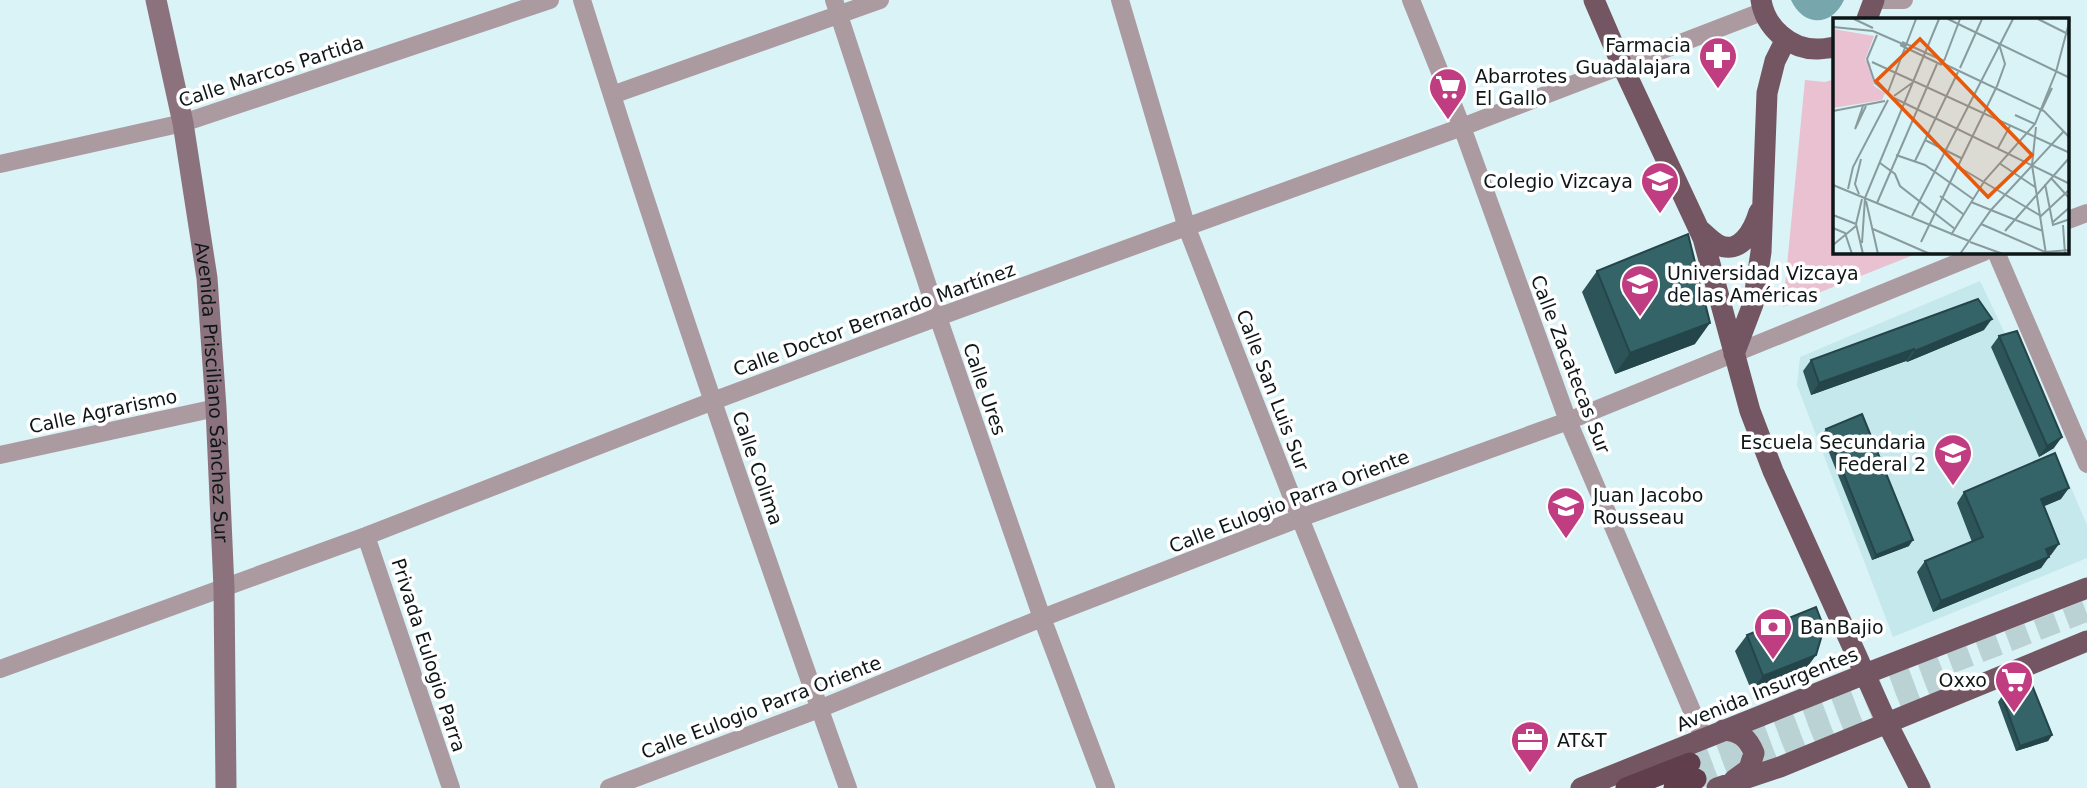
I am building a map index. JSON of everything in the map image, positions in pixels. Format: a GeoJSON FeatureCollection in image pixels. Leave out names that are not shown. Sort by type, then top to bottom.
{"type":"FeatureCollection","features":[{"type":"Feature","properties":{"kind":"highway","name":"Avenida Insurgentes"},"geometry":{"type":"LineString","coordinates":[[1626,788],[1693,771],[1674,788]]}},
{"type":"Feature","properties":{"kind":"main road","name":"Avenida Prisciliano Sánchez Sur"},"geometry":{"type":"LineString","coordinates":[[156,0],[183,123],[207,278],[224,588],[226,788]]}},
{"type":"Feature","properties":{"kind":"main road"},"geometry":{"type":"LineString","coordinates":[[1594,0],[1699,229],[1750,411],[1773,471],[1887,723],[1920,788]]}},
{"type":"Feature","properties":{"kind":"main road"},"geometry":{"type":"LineString","coordinates":[[1763,6],[1768,21],[1780,35],[1796,46],[1816,50],[1833,47]]}},
{"type":"Feature","properties":{"kind":"main road"},"geometry":{"type":"LineString","coordinates":[[1734,354],[1753,304],[1760,252],[1767,93],[1775,61],[1786,39]]}},
{"type":"Feature","properties":{"kind":"main road"},"geometry":{"type":"LineString","coordinates":[[1699,229],[1724,247],[1739,244],[1747,237],[1755,223],[1763,200]]}},
{"type":"Feature","properties":{"kind":"main road","name":"Avenida Insurgentes"},"geometry":{"type":"LineString","coordinates":[[1581,788],[2087,588]]}},
{"type":"Feature","properties":{"kind":"main road"},"geometry":{"type":"LineString","coordinates":[[1725,785],[1780,767],[2087,641]]}},
{"type":"Feature","properties":{"kind":"main road"},"geometry":{"type":"LineString","coordinates":[[1713,734],[1734,731],[1741,734],[1747,739],[1754,753],[1749,769],[1725,785]]}},
{"type":"Feature","properties":{"kind":"street","name":"Calle Marcos Partida"},"geometry":{"type":"LineString","coordinates":[[0,164],[183,123],[550,0]]}},
{"type":"Feature","properties":{"kind":"street","name":"Calle Colima"},"geometry":{"type":"LineString","coordinates":[[582,0],[713,401],[848,788]]}},
{"type":"Feature","properties":{"kind":"street"},"geometry":{"type":"LineString","coordinates":[[612,95],[837,7],[880,0]]}},
{"type":"Feature","properties":{"kind":"street","name":"Calle San Luis Sur"},"geometry":{"type":"LineString","coordinates":[[1120,0],[1187,228],[1409,788]]}},
{"type":"Feature","properties":{"kind":"street","name":"Calle Zacatecas Sur"},"geometry":{"type":"LineString","coordinates":[[1411,0],[1462,127],[1568,421],[1713,734]]}},
{"type":"Feature","properties":{"kind":"street"},"geometry":{"type":"LineString","coordinates":[[1875,10],[1904,0]]}},
{"type":"Feature","properties":{"kind":"street","name":"Calle Doctor Bernardo Martínez"},"geometry":{"type":"LineString","coordinates":[[0,669],[366,536],[938,317],[1462,127],[1622,65],[1763,6]]}},
{"type":"Feature","properties":{"kind":"street","name":"Calle Ures"},"geometry":{"type":"LineString","coordinates":[[837,7],[938,317],[1042,618],[1106,788]]}},
{"type":"Feature","properties":{"kind":"street"},"geometry":{"type":"LineString","coordinates":[[2070,219],[2087,212]]}},
{"type":"Feature","properties":{"kind":"street","name":"Calle Eulogio Parra Oriente"},"geometry":{"type":"LineString","coordinates":[[609,788],[819,709],[1042,618],[1300,518],[1568,421],[1979,254]]}},
{"type":"Feature","properties":{"kind":"street"},"geometry":{"type":"LineString","coordinates":[[1997,254],[2087,464]]}},
{"type":"Feature","properties":{"kind":"street","name":"Calle Agrarismo"},"geometry":{"type":"LineString","coordinates":[[0,455],[216,408]]}},
{"type":"Feature","properties":{"kind":"street","name":"Privada Eulogio Parra"},"geometry":{"type":"LineString","coordinates":[[366,536],[451,788]]}},
{"type":"Feature","properties":{"kind":"shaded area"},"geometry":{"type":"Polygon","coordinates":[[[1791,0],[1844,0],[1832,15],[1817,20],[1803,15],[1791,0]]]}},
{"type":"Feature","properties":{"kind":"shaded area"},"geometry":{"type":"Polygon","coordinates":[[[1805,80],[1825,82],[1833,80],[1833,254],[1916,254],[1783,307],[1805,80]]]}},
{"type":"Feature","properties":{"kind":"shaded area","name":"Escuela Secundaria Federal 2"},"geometry":{"type":"Polygon","coordinates":[[[1980,281],[2087,525],[2087,558],[1893,637],[1797,385],[1800,357],[1980,281]]]}},
{"type":"Feature","properties":{"kind":"building","name":"Universidad Vizcaya de las Américas"},"geometry":{"type":"Polygon","coordinates":[[[1688,234],[1710,323],[1630,353],[1597,271],[1688,234]]]}},
{"type":"Feature","properties":{"kind":"building"},"geometry":{"type":"Polygon","coordinates":[[[1978,299],[1992,319],[1915,351],[1914,349],[1819,383],[1811,360],[1978,299]]]}},
{"type":"Feature","properties":{"kind":"building"},"geometry":{"type":"Polygon","coordinates":[[[2017,331],[2062,437],[2047,446],[1999,336],[2017,331]]]}},
{"type":"Feature","properties":{"kind":"building"},"geometry":{"type":"Polygon","coordinates":[[[1862,414],[1913,540],[1876,555],[1826,429],[1862,414]]]}},
{"type":"Feature","properties":{"kind":"building"},"geometry":{"type":"Polygon","coordinates":[[[2055,453],[2069,488],[2041,499],[2059,544],[2046,549],[2049,557],[1941,601],[1925,561],[1983,537],[1964,492],[2055,453]]]}},
{"type":"Feature","properties":{"kind":"building","name":"BanBajio"},"geometry":{"type":"Polygon","coordinates":[[[1816,607],[1824,628],[1816,655],[1763,676],[1747,635],[1816,607]]]}},
{"type":"Feature","properties":{"kind":"building"},"geometry":{"type":"Polygon","coordinates":[[[2032,685],[2052,735],[2020,746],[2002,696],[2032,685]]]}},
{"type":"Feature","properties":{"kind":"tunnel"},"geometry":{"type":"LineString","coordinates":[[1690,763],[2087,611]]}},
{"type":"Feature","properties":{"kind":"tunnel"},"geometry":{"type":"LineString","coordinates":[[1696,779],[1938,683]]}},
{"type":"Feature","properties":{"kind":"place","name":"Farmacia Guadalajara"},"geometry":{"type":"Point","coordinates":[1718,90]}},
{"type":"Feature","properties":{"kind":"place","name":"Abarrotes El Gallo"},"geometry":{"type":"Point","coordinates":[1448,121]}},
{"type":"Feature","properties":{"kind":"place","name":"Colegio Vizcaya"},"geometry":{"type":"Point","coordinates":[1660,215]}},
{"type":"Feature","properties":{"kind":"place","name":"Universidad Vizcaya de las Américas"},"geometry":{"type":"Point","coordinates":[1640,318]}},
{"type":"Feature","properties":{"kind":"place","name":"Escuela Secundaria Federal 2"},"geometry":{"type":"Point","coordinates":[1953,487]}},
{"type":"Feature","properties":{"kind":"place","name":"Juan Jacobo Rousseau"},"geometry":{"type":"Point","coordinates":[1566,540]}},
{"type":"Feature","properties":{"kind":"place","name":"BanBajio"},"geometry":{"type":"Point","coordinates":[1773,661]}},
{"type":"Feature","properties":{"kind":"place","name":"Oxxo"},"geometry":{"type":"Point","coordinates":[2014,714]}},
{"type":"Feature","properties":{"kind":"place","name":"AT&T"},"geometry":{"type":"Point","coordinates":[1530,774]}}]}
